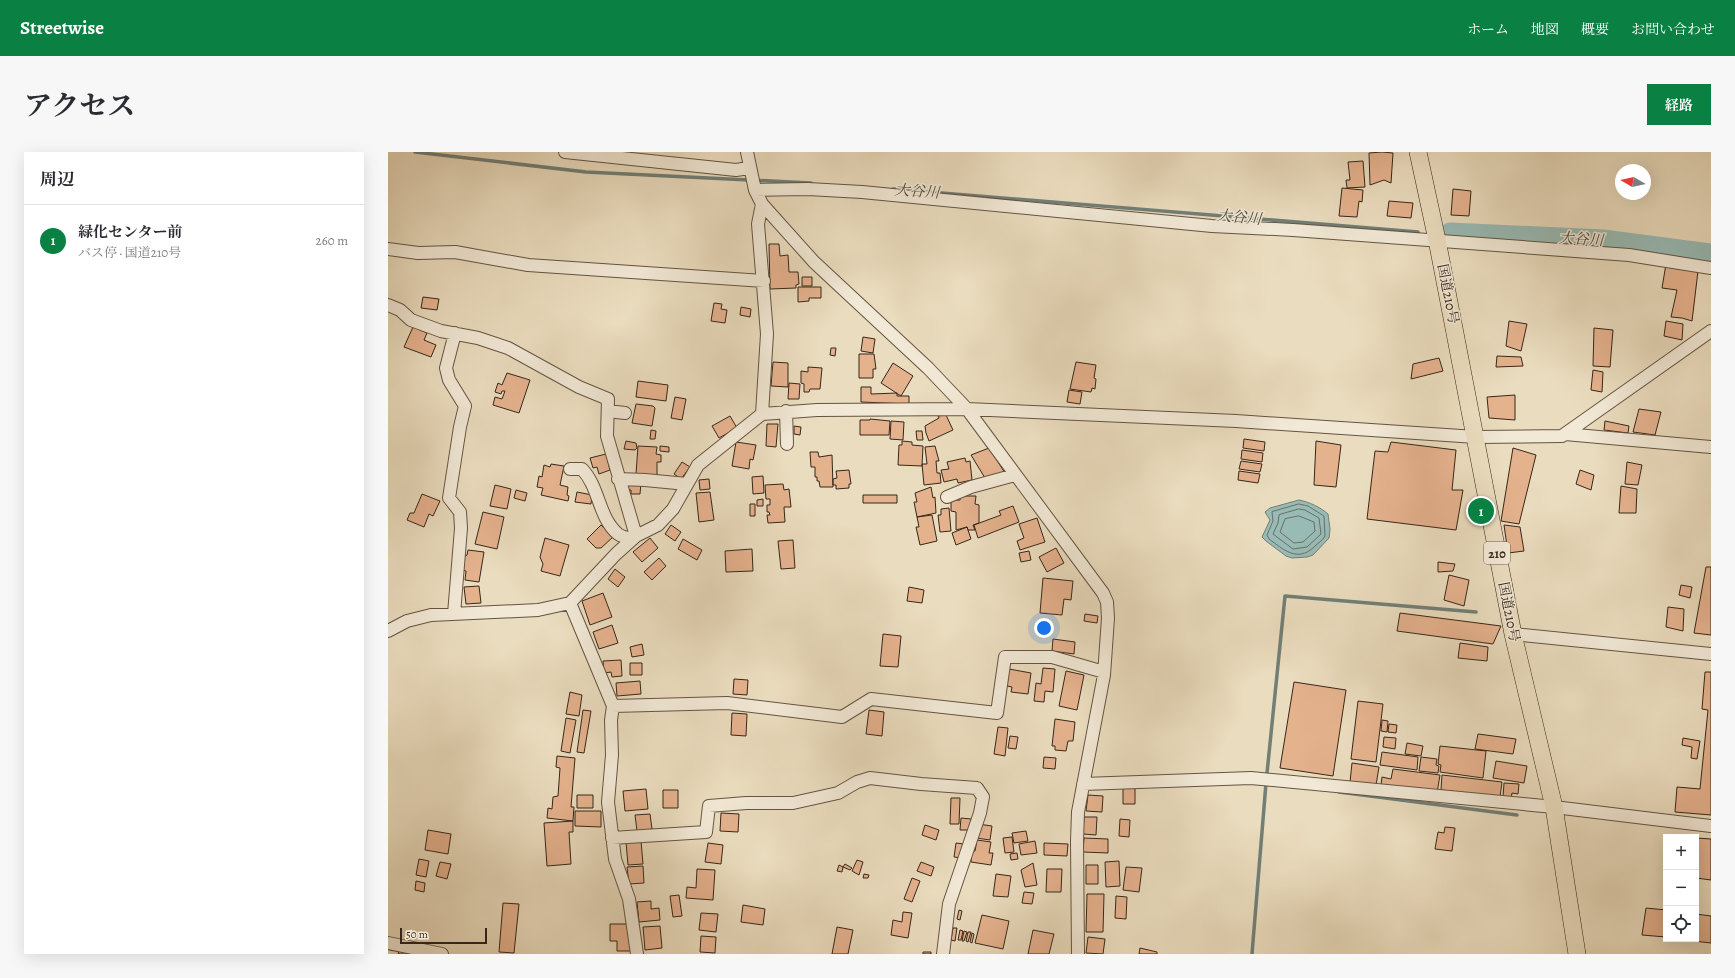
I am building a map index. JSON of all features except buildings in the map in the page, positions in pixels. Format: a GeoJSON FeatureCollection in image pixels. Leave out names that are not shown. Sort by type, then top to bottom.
{"type":"FeatureCollection","features":[{"type":"Feature","properties":{"kind":"highway","name":"国道210号"},"geometry":{"type":"LineString","coordinates":[[1418,152],[1438,240],[1513,634],[1554,807],[1577,954]]}},
{"type":"Feature","properties":{"kind":"street"},"geometry":{"type":"LineString","coordinates":[[565,152],[736,170],[749,168]]}},
{"type":"Feature","properties":{"kind":"street"},"geometry":{"type":"LineString","coordinates":[[747,152],[749,168],[755,190],[762,204],[814,262],[928,368],[967,409],[1103,593],[1107,602],[1108,618],[1104,672],[1082,784],[1077,841],[1078,954]]}},
{"type":"Feature","properties":{"kind":"street"},"geometry":{"type":"LineString","coordinates":[[755,190],[808,189],[862,192],[1212,226],[1438,240],[1629,255],[1711,268]]}},
{"type":"Feature","properties":{"kind":"street"},"geometry":{"type":"LineString","coordinates":[[762,204],[758,224],[764,281],[767,334],[762,414]]}},
{"type":"Feature","properties":{"kind":"street"},"geometry":{"type":"LineString","coordinates":[[388,249],[418,253],[455,252],[528,265],[764,281]]}},
{"type":"Feature","properties":{"kind":"street"},"geometry":{"type":"LineString","coordinates":[[388,305],[400,310],[411,320],[478,338],[508,348],[579,387],[608,399],[607,436],[634,537]]}},
{"type":"Feature","properties":{"kind":"street"},"geometry":{"type":"LineString","coordinates":[[388,632],[407,621],[431,616],[538,610],[570,603],[634,537],[658,525],[673,509],[698,465],[762,414],[786,411],[967,409],[1236,421],[1476,437],[1562,436],[1711,331]]}},
{"type":"Feature","properties":{"kind":"street"},"geometry":{"type":"LineString","coordinates":[[454,614],[461,528],[460,512],[449,498],[460,427],[465,406],[449,380],[446,368],[455,333]]}},
{"type":"Feature","properties":{"kind":"street"},"geometry":{"type":"LineString","coordinates":[[608,411],[625,413]]}},
{"type":"Feature","properties":{"kind":"street"},"geometry":{"type":"LineString","coordinates":[[786,411],[787,444]]}},
{"type":"Feature","properties":{"kind":"street"},"geometry":{"type":"LineString","coordinates":[[1565,434],[1711,447]]}},
{"type":"Feature","properties":{"kind":"street"},"geometry":{"type":"LineString","coordinates":[[570,469],[582,469],[590,477],[605,518],[619,535],[634,537]]}},
{"type":"Feature","properties":{"kind":"street"},"geometry":{"type":"LineString","coordinates":[[948,497],[971,487],[1015,475]]}},
{"type":"Feature","properties":{"kind":"street"},"geometry":{"type":"LineString","coordinates":[[618,479],[687,484]]}},
{"type":"Feature","properties":{"kind":"street"},"geometry":{"type":"LineString","coordinates":[[570,603],[613,706],[611,720],[612,755],[608,802],[615,858],[629,899],[637,954]]}},
{"type":"Feature","properties":{"kind":"street"},"geometry":{"type":"LineString","coordinates":[[1513,634],[1711,654]]}},
{"type":"Feature","properties":{"kind":"street"},"geometry":{"type":"LineString","coordinates":[[613,706],[727,703],[842,717],[871,699],[997,713],[1005,657],[1052,657],[1104,672]]}},
{"type":"Feature","properties":{"kind":"street"},"geometry":{"type":"LineString","coordinates":[[612,838],[706,832],[709,806],[746,803],[793,803],[838,792],[856,782],[870,778],[921,784],[977,788],[983,797],[980,813],[950,904],[943,954]]}},
{"type":"Feature","properties":{"kind":"street"},"geometry":{"type":"LineString","coordinates":[[1082,784],[1251,778],[1554,807],[1711,826]]}},
{"type":"Feature","properties":{"kind":"street"},"geometry":{"type":"LineString","coordinates":[[388,943],[442,954]]}},
{"type":"Feature","properties":{"kind":"water"},"geometry":{"type":"Polygon","coordinates":[[[1299,500],[1314,505],[1328,514],[1330,529],[1329,538],[1313,555],[1292,558],[1286,556],[1262,537],[1270,520],[1265,512],[1270,508],[1299,500]]]}},
{"type":"Feature","properties":{"kind":"waterway","name":"大谷川"},"geometry":{"type":"LineString","coordinates":[[415,152],[586,172],[811,183]]}},
{"type":"Feature","properties":{"kind":"waterway","name":"大谷川"},"geometry":{"type":"LineString","coordinates":[[893,189],[1418,232]]}},
{"type":"Feature","properties":{"kind":"waterway","name":"大谷川"},"geometry":{"type":"LineString","coordinates":[[1450,233],[1603,240],[1711,254]]}},
{"type":"Feature","properties":{"kind":"waterway"},"geometry":{"type":"LineString","coordinates":[[1252,954],[1266,783],[1285,596],[1476,612]]}},
{"type":"Feature","properties":{"kind":"waterway"},"geometry":{"type":"LineString","coordinates":[[1339,792],[1517,815]]}},
{"type":"Feature","properties":{"kind":"place","name":"緑化センター前"},"geometry":{"type":"Point","coordinates":[1481,511]}}]}
